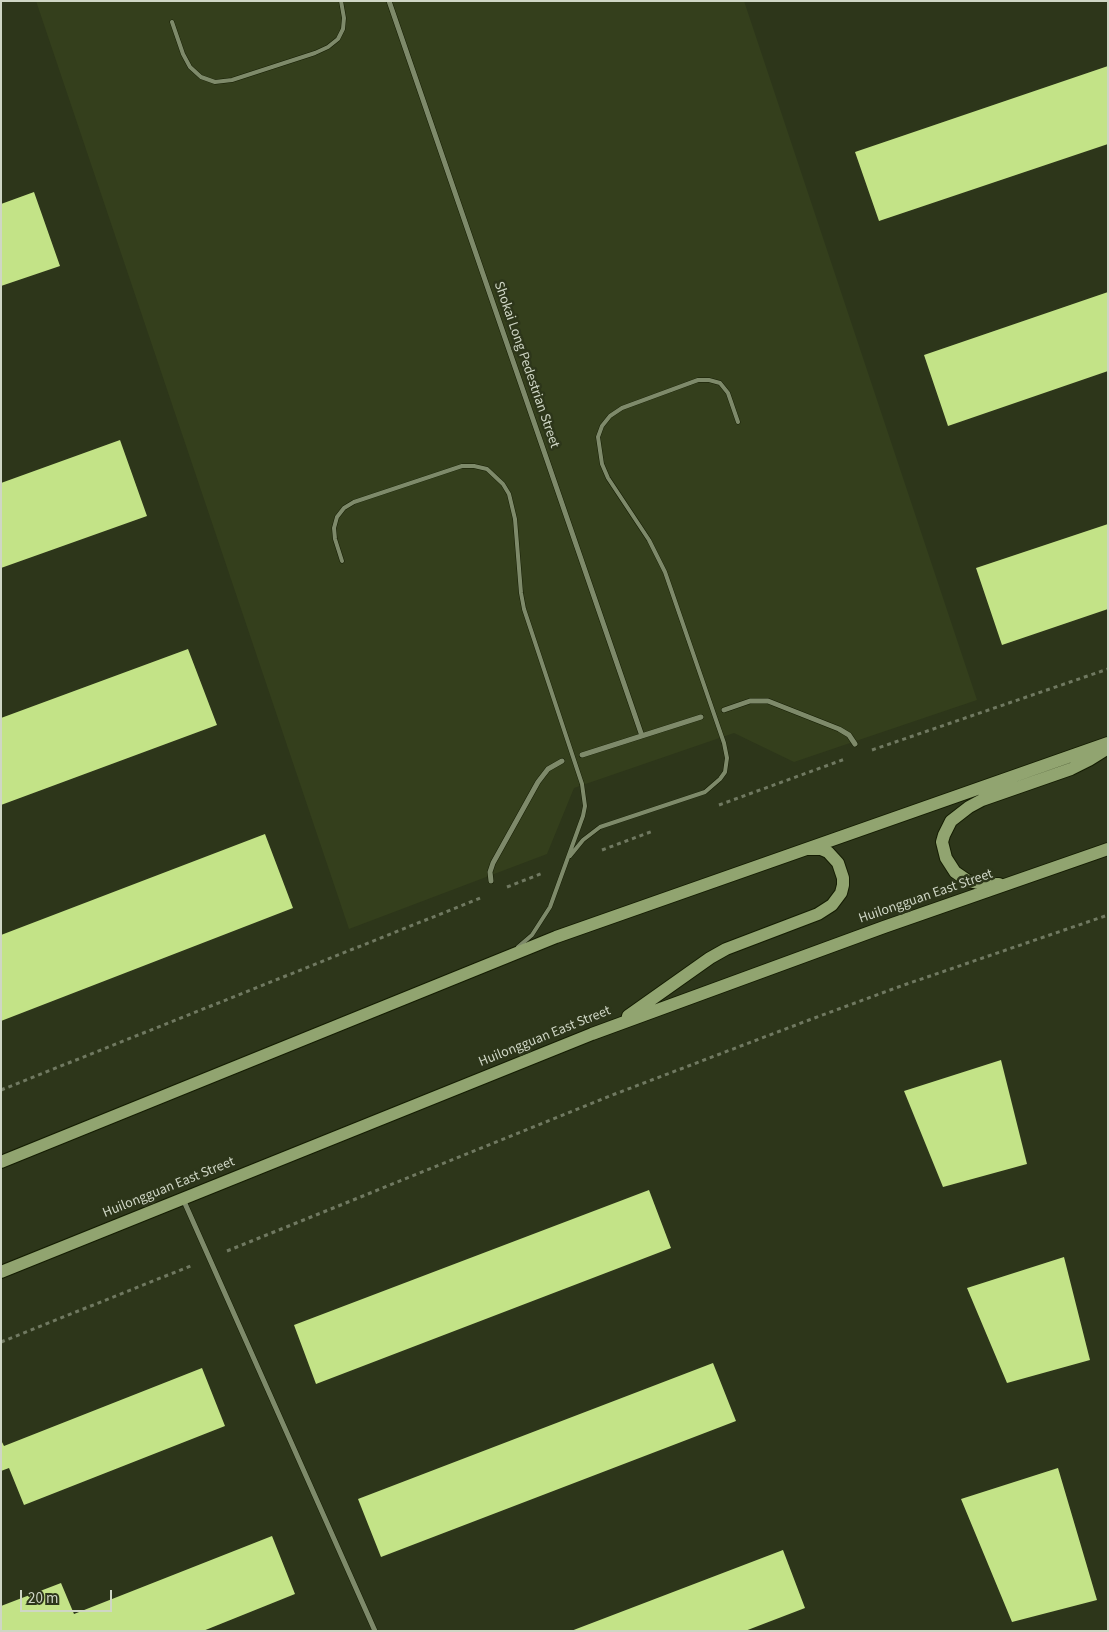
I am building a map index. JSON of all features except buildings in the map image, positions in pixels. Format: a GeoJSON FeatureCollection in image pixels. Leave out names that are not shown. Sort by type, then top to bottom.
{"type":"FeatureCollection","features":[{"type":"Feature","properties":{"kind":"main road"},"geometry":{"type":"LineString","coordinates":[[1,1162],[556,937],[1108,743]]}},
{"type":"Feature","properties":{"kind":"main road"},"geometry":{"type":"LineString","coordinates":[[1023,878],[1005,883],[986,884],[968,881],[960,877],[950,866],[944,850],[944,834],[951,821],[982,800],[1070,769],[1108,748]]}},
{"type":"Feature","properties":{"kind":"main road"},"geometry":{"type":"LineString","coordinates":[[592,1034],[619,1021],[726,949],[818,914],[832,905],[841,893],[844,878],[834,856],[821,849],[808,849],[792,853]]}},
{"type":"Feature","properties":{"kind":"main road","name":"Huilongguan East Street"},"geometry":{"type":"LineString","coordinates":[[1,1272],[592,1034],[782,964],[1108,849]]}},
{"type":"Feature","properties":{"kind":"street","name":"Shokai Long Pedestrian Street"},"geometry":{"type":"LineString","coordinates":[[389,1],[642,736]]}},
{"type":"Feature","properties":{"kind":"street"},"geometry":{"type":"LineString","coordinates":[[724,710],[750,701],[768,701],[839,728],[849,735],[855,744]]}},
{"type":"Feature","properties":{"kind":"street"},"geometry":{"type":"LineString","coordinates":[[582,755],[701,717]]}},
{"type":"Feature","properties":{"kind":"street"},"geometry":{"type":"LineString","coordinates":[[491,881],[490,872],[493,863],[538,782],[548,769],[562,761]]}},
{"type":"Feature","properties":{"kind":"street"},"geometry":{"type":"LineString","coordinates":[[183,1199],[375,1631]]}},
{"type":"Feature","properties":{"kind":"lane"},"geometry":{"type":"LineString","coordinates":[[172,22],[183,54],[190,67],[201,77],[216,82],[232,80],[328,47],[338,39],[343,29],[344,18],[341,1]]}},
{"type":"Feature","properties":{"kind":"lane"},"geometry":{"type":"LineString","coordinates":[[566,864],[572,852],[583,840],[600,827],[705,792],[725,772],[727,758],[724,742],[665,572],[649,540],[608,478],[602,464],[598,437],[602,426],[610,416],[622,408],[698,380],[720,383],[728,393],[738,422]]}},
{"type":"Feature","properties":{"kind":"lane"},"geometry":{"type":"LineString","coordinates":[[342,561],[335,539],[334,528],[337,516],[344,508],[354,502],[462,466],[486,469],[503,484],[509,494],[514,512],[519,579],[524,609],[582,784],[585,806],[550,907],[532,935],[499,958],[469,972]]}},
{"type":"Feature","properties":{"kind":"path"},"geometry":{"type":"LineString","coordinates":[[1,1342],[615,1094],[901,986],[1108,915]]}},
{"type":"Feature","properties":{"kind":"shaded area"},"geometry":{"type":"Polygon","coordinates":[[[36,1],[744,1],[977,700],[794,762],[734,733],[574,788],[547,854],[349,929],[36,1]]]}}]}
